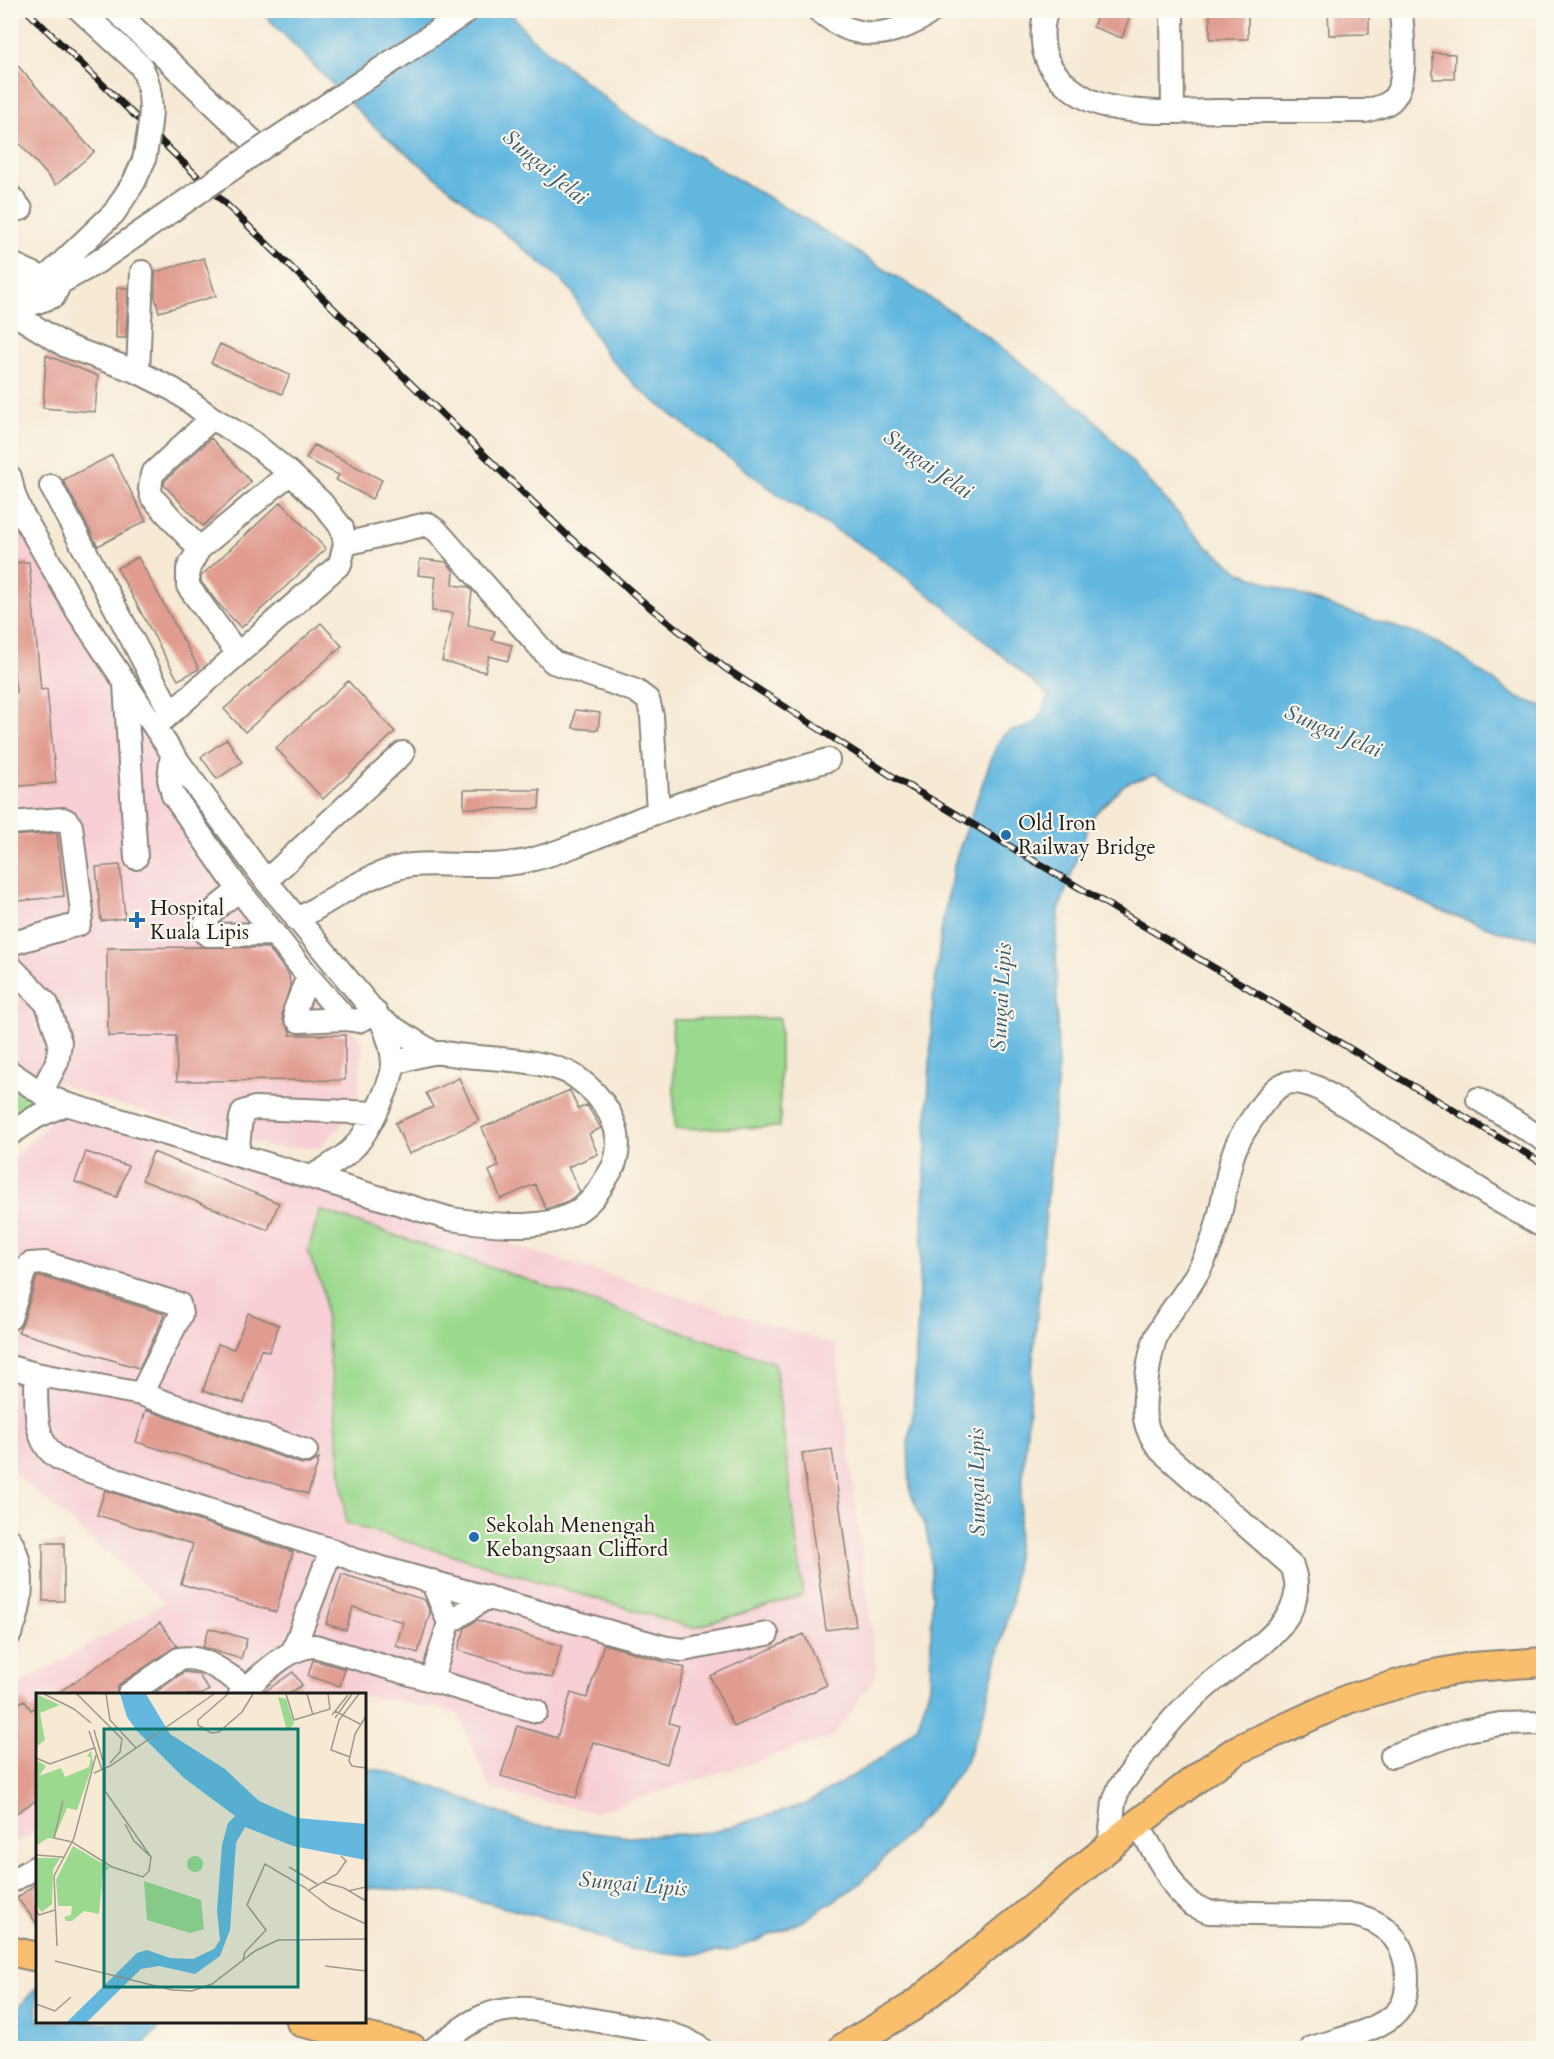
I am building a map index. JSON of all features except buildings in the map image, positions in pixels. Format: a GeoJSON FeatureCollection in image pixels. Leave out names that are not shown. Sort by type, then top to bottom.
{"type":"FeatureCollection","features":[{"type":"Feature","properties":{"kind":"main road"},"geometry":{"type":"LineString","coordinates":[[843,2049],[912,2007],[1137,1824],[1237,1750],[1348,1699],[1429,1675],[1472,1667],[1544,1662]]}},
{"type":"Feature","properties":{"kind":"main road"},"geometry":{"type":"LineString","coordinates":[[10,1951],[36,1957]]}},
{"type":"Feature","properties":{"kind":"main road"},"geometry":{"type":"LineString","coordinates":[[305,2023],[412,2049]]}},
{"type":"Feature","properties":{"kind":"street"},"geometry":{"type":"LineString","coordinates":[[50,279],[114,213],[134,182],[144,160],[151,117],[147,78],[141,66],[80,10]]}},
{"type":"Feature","properties":{"kind":"street"},"geometry":{"type":"LineString","coordinates":[[10,289],[50,279],[96,263],[469,10]]}},
{"type":"Feature","properties":{"kind":"street"},"geometry":{"type":"LineString","coordinates":[[818,10],[855,32],[873,33],[904,28],[934,10]]}},
{"type":"Feature","properties":{"kind":"street"},"geometry":{"type":"LineString","coordinates":[[1047,10],[1042,39],[1046,59],[1054,72],[1067,85],[1088,99],[1108,107],[1173,112],[1365,111],[1385,106],[1393,99],[1400,87],[1403,75],[1401,10]]}},
{"type":"Feature","properties":{"kind":"street"},"geometry":{"type":"LineString","coordinates":[[1172,10],[1173,112]]}},
{"type":"Feature","properties":{"kind":"street"},"geometry":{"type":"LineString","coordinates":[[120,15],[261,149]]}},
{"type":"Feature","properties":{"kind":"street"},"geometry":{"type":"LineString","coordinates":[[10,263],[50,279]]}},
{"type":"Feature","properties":{"kind":"street"},"geometry":{"type":"LineString","coordinates":[[138,372],[142,272]]}},
{"type":"Feature","properties":{"kind":"street"},"geometry":{"type":"LineString","coordinates":[[10,312],[54,296],[50,279]]}},
{"type":"Feature","properties":{"kind":"street"},"geometry":{"type":"LineString","coordinates":[[10,312],[66,346],[138,372],[174,390],[212,418],[252,442],[291,472],[322,502],[342,528],[345,544],[340,564],[163,719]]}},
{"type":"Feature","properties":{"kind":"street"},"geometry":{"type":"LineString","coordinates":[[199,549],[152,497],[150,489],[152,474],[212,418]]}},
{"type":"Feature","properties":{"kind":"street"},"geometry":{"type":"LineString","coordinates":[[238,654],[188,586],[188,569],[199,549],[291,472]]}},
{"type":"Feature","properties":{"kind":"street"},"geometry":{"type":"LineString","coordinates":[[11,482],[22,514],[78,612],[125,684],[163,719]]}},
{"type":"Feature","properties":{"kind":"street"},"geometry":{"type":"LineString","coordinates":[[51,486],[108,595],[163,719],[172,753],[169,779],[173,795],[239,890],[346,1019]]}},
{"type":"Feature","properties":{"kind":"street"},"geometry":{"type":"LineString","coordinates":[[345,544],[427,524],[438,531],[553,662],[636,691],[648,700],[652,716],[658,811]]}},
{"type":"Feature","properties":{"kind":"street"},"geometry":{"type":"LineString","coordinates":[[78,612],[108,595]]}},
{"type":"Feature","properties":{"kind":"street"},"geometry":{"type":"LineString","coordinates":[[125,684],[136,858]]}},
{"type":"Feature","properties":{"kind":"street"},"geometry":{"type":"LineString","coordinates":[[172,753],[266,881],[378,1016],[386,1033],[393,1063],[391,1075],[363,1137],[352,1149],[311,1177]]}},
{"type":"Feature","properties":{"kind":"street"},"geometry":{"type":"LineString","coordinates":[[266,881],[403,753]]}},
{"type":"Feature","properties":{"kind":"street"},"geometry":{"type":"LineString","coordinates":[[297,920],[383,873],[410,866],[500,864],[532,860],[567,849],[658,811],[828,760]]}},
{"type":"Feature","properties":{"kind":"street"},"geometry":{"type":"LineString","coordinates":[[10,824],[63,819],[67,821],[71,826],[82,912],[79,924],[10,944]]}},
{"type":"Feature","properties":{"kind":"street"},"geometry":{"type":"LineString","coordinates":[[239,890],[208,915],[204,932],[208,935],[274,934]]}},
{"type":"Feature","properties":{"kind":"street"},"geometry":{"type":"LineString","coordinates":[[10,966],[47,1004],[60,1042],[57,1062],[42,1093]]}},
{"type":"Feature","properties":{"kind":"street"},"geometry":{"type":"LineString","coordinates":[[308,975],[295,1010],[299,1021],[346,1019],[358,1021],[378,1016],[434,1053]]}},
{"type":"Feature","properties":{"kind":"street"},"geometry":{"type":"LineString","coordinates":[[10,1072],[42,1093],[66,1104],[451,1219],[508,1226],[568,1217],[591,1200],[615,1163],[618,1139],[613,1120],[606,1105],[596,1093],[575,1076],[558,1069],[513,1060],[434,1053],[393,1063]]}},
{"type":"Feature","properties":{"kind":"street"},"geometry":{"type":"LineString","coordinates":[[1109,1848],[1114,1802],[1123,1783],[1161,1734],[1191,1701],[1205,1687],[1262,1642],[1285,1619],[1294,1604],[1297,1591],[1292,1566],[1161,1450],[1150,1437],[1144,1423],[1150,1360],[1157,1336],[1208,1253],[1219,1223],[1233,1156],[1245,1129],[1277,1086],[1290,1081],[1303,1082],[1318,1088],[1482,1191],[1544,1227]]}},
{"type":"Feature","properties":{"kind":"street"},"geometry":{"type":"LineString","coordinates":[[1478,1099],[1544,1140]]}},
{"type":"Feature","properties":{"kind":"street"},"geometry":{"type":"LineString","coordinates":[[10,1134],[36,1117],[66,1104]]}},
{"type":"Feature","properties":{"kind":"street"},"geometry":{"type":"LineString","coordinates":[[237,1155],[243,1112],[255,1108],[375,1113]]}},
{"type":"Feature","properties":{"kind":"street"},"geometry":{"type":"LineString","coordinates":[[10,1318],[24,1272],[30,1264],[45,1263],[179,1304],[181,1314],[141,1394]]}},
{"type":"Feature","properties":{"kind":"street"},"geometry":{"type":"LineString","coordinates":[[10,1367],[141,1394],[306,1451]]}},
{"type":"Feature","properties":{"kind":"street"},"geometry":{"type":"LineString","coordinates":[[36,1374],[38,1421],[43,1441],[53,1455],[71,1464],[331,1550],[354,1560],[649,1644],[683,1650],[767,1634]]}},
{"type":"Feature","properties":{"kind":"street"},"geometry":{"type":"LineString","coordinates":[[10,1540],[15,1548],[20,1575],[20,1600],[10,1634]]}},
{"type":"Feature","properties":{"kind":"street"},"geometry":{"type":"LineString","coordinates":[[293,1650],[331,1550]]}},
{"type":"Feature","properties":{"kind":"street"},"geometry":{"type":"LineString","coordinates":[[432,1581],[449,1623]]}},
{"type":"Feature","properties":{"kind":"street"},"geometry":{"type":"LineString","coordinates":[[432,1679],[449,1623],[487,1597]]}},
{"type":"Feature","properties":{"kind":"street"},"geometry":{"type":"LineString","coordinates":[[132,1693],[178,1659],[187,1657],[203,1660],[244,1691],[293,1650],[315,1646],[536,1711]]}},
{"type":"Feature","properties":{"kind":"street"},"geometry":{"type":"LineString","coordinates":[[1392,1756],[1467,1730],[1500,1724],[1544,1723]]}},
{"type":"Feature","properties":{"kind":"street"},"geometry":{"type":"LineString","coordinates":[[1137,1824],[1177,1890],[1192,1905],[1209,1912],[1353,1915],[1372,1919],[1395,1938],[1407,1965],[1407,1988],[1403,2004],[1393,2016],[1374,2027],[1312,2049]]}},
{"type":"Feature","properties":{"kind":"street"},"geometry":{"type":"LineString","coordinates":[[10,1882],[36,1867]]}},
{"type":"Feature","properties":{"kind":"street"},"geometry":{"type":"LineString","coordinates":[[435,2049],[478,2018],[493,2011],[531,2008],[668,2033],[687,2040],[700,2049]]}},
{"type":"Feature","properties":{"kind":"shaded area","name":"Hospital Kuala Lipis"},"geometry":{"type":"Polygon","coordinates":[[[10,511],[158,750],[163,798],[363,1042],[357,1110],[319,1148],[272,1147],[96,1098],[35,1073],[11,1056],[10,511]]]}},
{"type":"Feature","properties":{"kind":"shaded area","name":"Sekolah Menengah Kebangsaan Clifford"},"geometry":{"type":"Polygon","coordinates":[[[65,1107],[836,1345],[877,1675],[833,1737],[595,1812],[491,1790],[457,1712],[366,1696],[366,1693],[348,1693],[319,1688],[307,1693],[36,1693],[36,1832],[11,1844],[11,1688],[165,1603],[11,1470],[11,1162],[65,1107]]]}},
{"type":"Feature","properties":{"kind":"green space"},"geometry":{"type":"Polygon","coordinates":[[[780,1018],[780,1127],[675,1129],[672,1020],[780,1018]]]}},
{"type":"Feature","properties":{"kind":"green space"},"geometry":{"type":"Polygon","coordinates":[[[11,1082],[52,1106],[11,1129],[11,1082]]]}},
{"type":"Feature","properties":{"kind":"green space"},"geometry":{"type":"Polygon","coordinates":[[[320,1210],[775,1363],[803,1595],[693,1628],[346,1523],[323,1290],[308,1252],[320,1210]]]}},
{"type":"Feature","properties":{"kind":"water"},"geometry":{"type":"Polygon","coordinates":[[[261,11],[509,11],[530,37],[626,115],[799,215],[968,322],[1091,416],[1208,547],[1240,572],[1316,601],[1426,637],[1455,653],[1518,698],[1543,706],[1543,939],[1508,934],[1441,911],[1265,832],[1155,774],[1125,784],[1094,815],[1059,910],[1056,939],[1058,1073],[1012,1602],[981,1723],[966,1762],[932,1808],[862,1882],[803,1921],[728,1951],[688,1955],[629,1949],[556,1921],[445,1892],[372,1888],[366,1890],[366,1768],[385,1771],[439,1789],[531,1825],[629,1837],[713,1832],[806,1804],[882,1758],[918,1725],[930,1686],[932,1600],[930,1550],[926,1530],[910,1491],[908,1444],[913,1415],[933,999],[942,925],[955,861],[999,740],[1006,733],[1027,727],[1035,721],[1049,696],[944,606],[871,551],[786,500],[638,388],[607,355],[585,319],[572,291],[558,277],[373,126],[261,11]]]}},
{"type":"Feature","properties":{"kind":"water"},"geometry":{"type":"Polygon","coordinates":[[[36,1988],[36,2023],[164,2023],[140,2048],[11,2048],[11,2015],[36,1988]]]}},
{"type":"Feature","properties":{"kind":"railway"},"geometry":{"type":"LineString","coordinates":[[26,10],[569,537],[641,600],[725,668],[895,778],[1544,1164]]}},
{"type":"Feature","properties":{"kind":"place","name":"Old Iron Railway Bridge"},"geometry":{"type":"Point","coordinates":[1006,835]}},
{"type":"Feature","properties":{"kind":"place","name":"Hospital Kuala Lipis"},"geometry":{"type":"Point","coordinates":[137,920]}},
{"type":"Feature","properties":{"kind":"place","name":"Sekolah Menengah Kebangsaan Clifford"},"geometry":{"type":"Point","coordinates":[474,1537]}},
{"type":"Feature","properties":{"kind":"water label","name":"Sungai Jelai"},"geometry":{"type":"Point","coordinates":[545,167]}},
{"type":"Feature","properties":{"kind":"water label","name":"Sungai Jelai"},"geometry":{"type":"Point","coordinates":[928,464]}},
{"type":"Feature","properties":{"kind":"water label","name":"Sungai Jelai"},"geometry":{"type":"Point","coordinates":[1333,731]}},
{"type":"Feature","properties":{"kind":"water label","name":"Sungai Lipis"},"geometry":{"type":"Point","coordinates":[1001,997]}},
{"type":"Feature","properties":{"kind":"water label","name":"Sungai Lipis"},"geometry":{"type":"Point","coordinates":[977,1482]}},
{"type":"Feature","properties":{"kind":"water label","name":"Sungai Lipis"},"geometry":{"type":"Point","coordinates":[633,1884]}}]}
